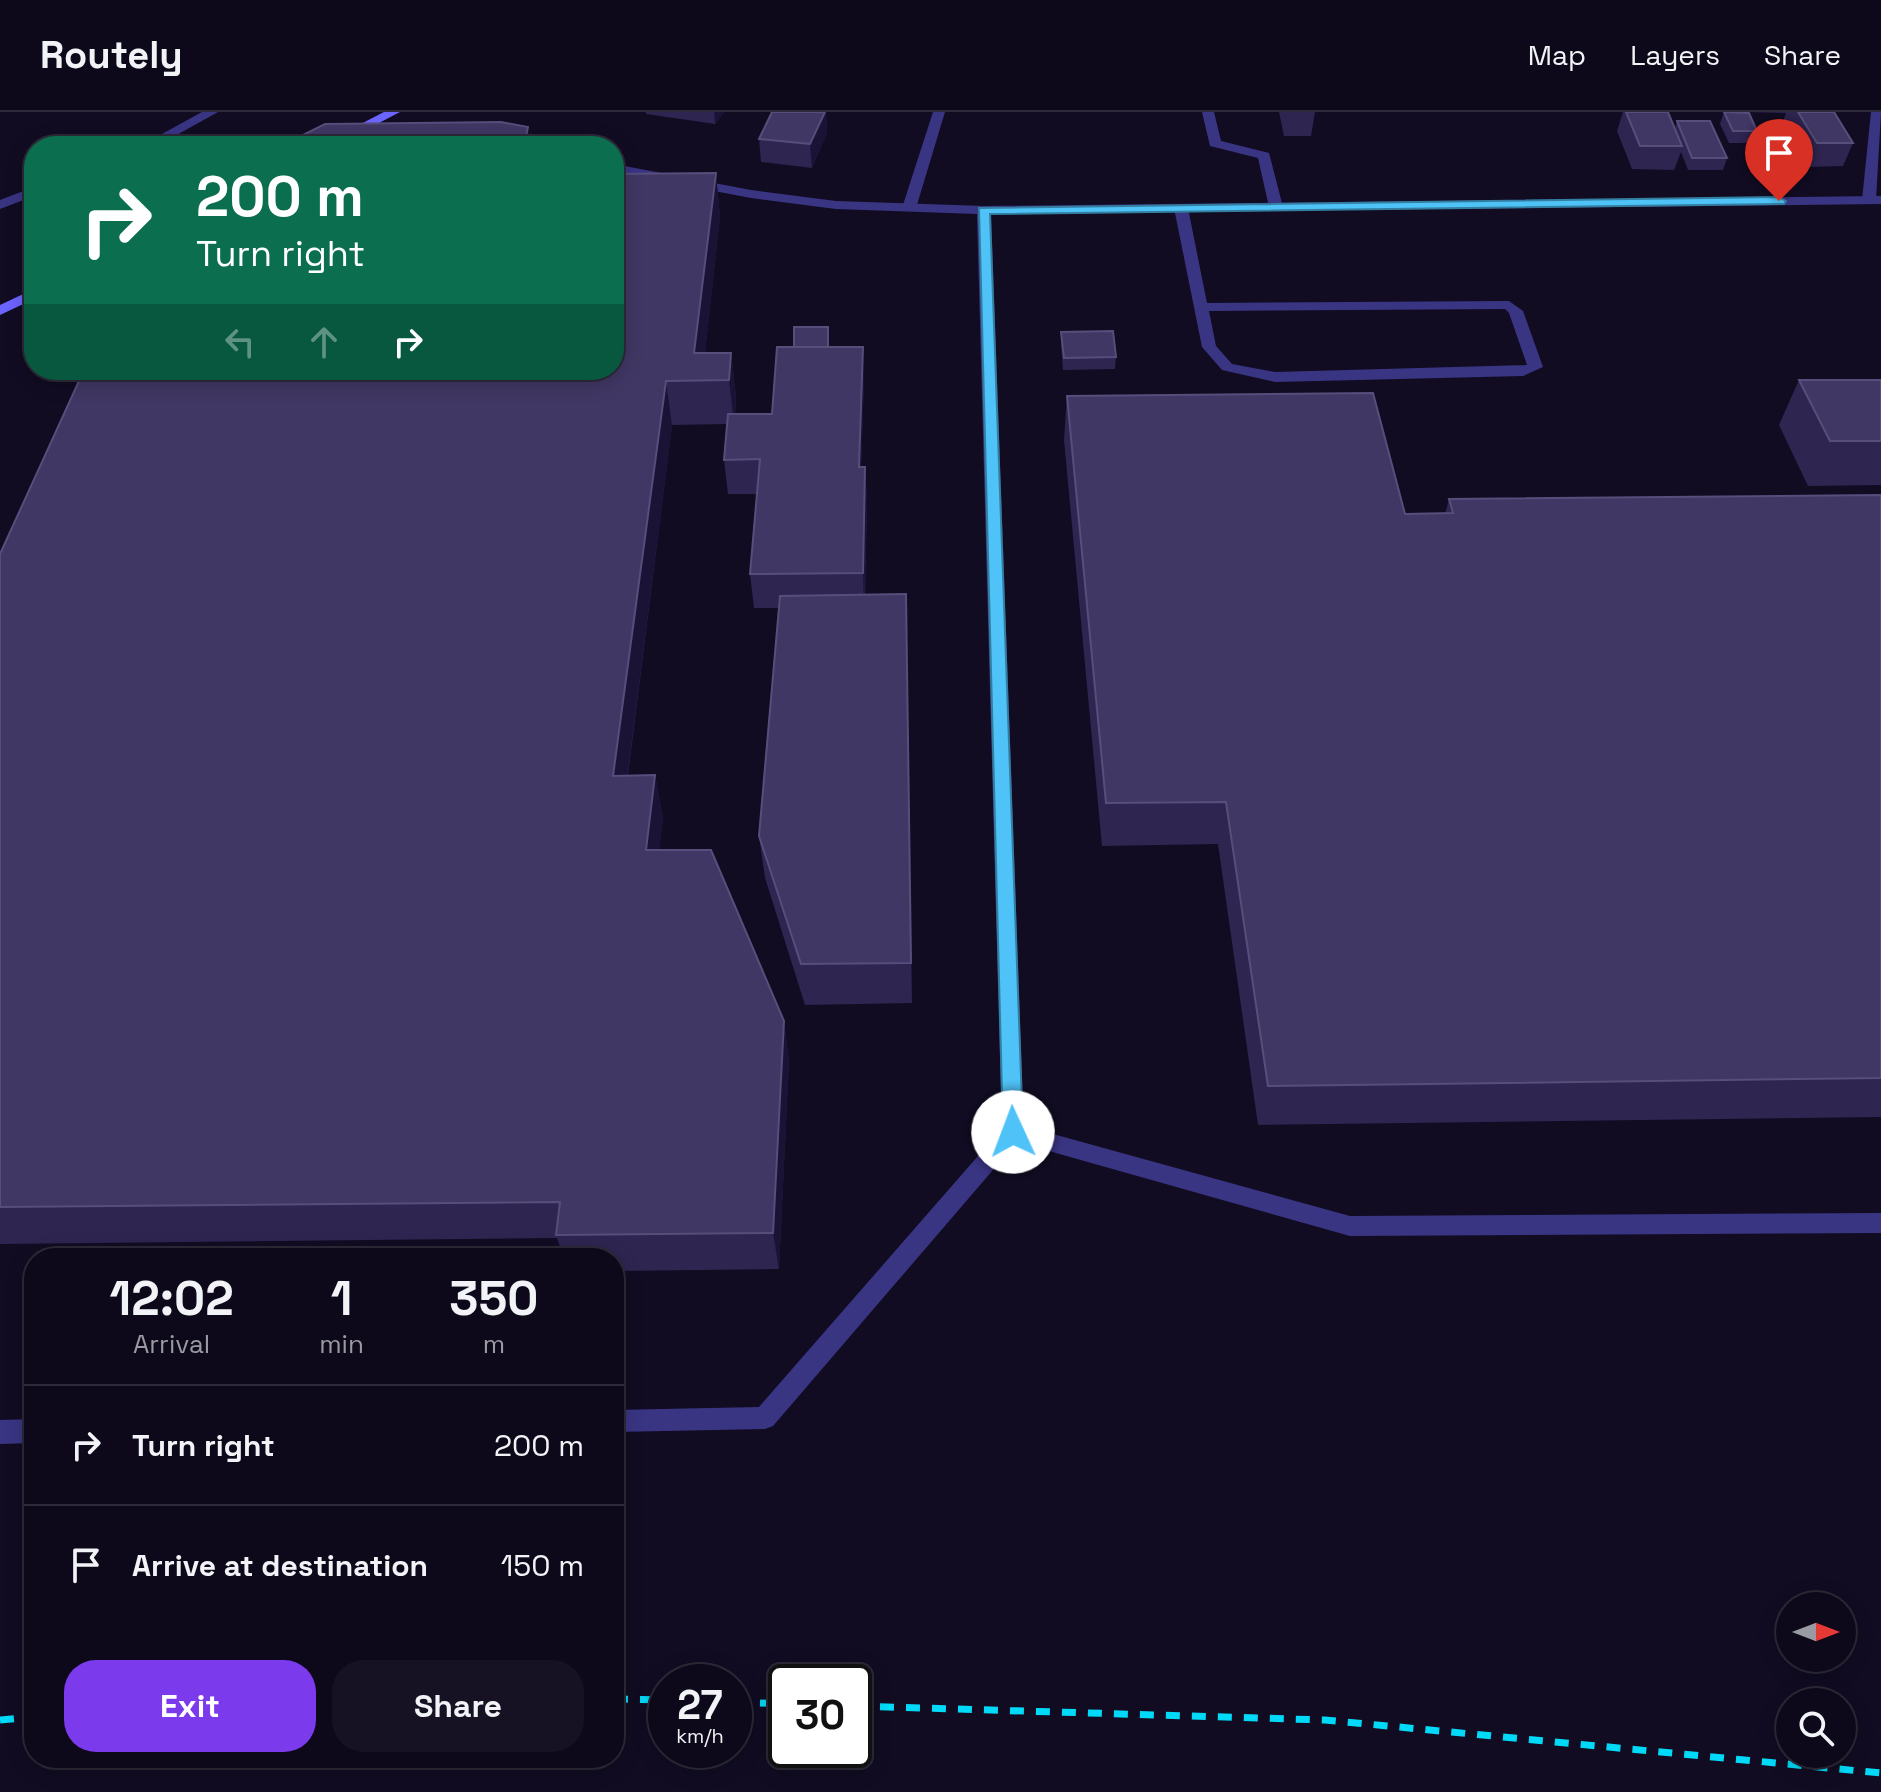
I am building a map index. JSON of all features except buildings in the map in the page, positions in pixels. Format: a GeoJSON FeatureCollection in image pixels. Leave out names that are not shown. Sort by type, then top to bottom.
{"type":"FeatureCollection","features":[{"type":"Feature","properties":{"kind":"main road"},"geometry":{"type":"LineString","coordinates":[[345,136],[394,112]]}},
{"type":"Feature","properties":{"kind":"main road"},"geometry":{"type":"LineString","coordinates":[[0,311],[24,298]]}},
{"type":"Feature","properties":{"kind":"street"},"geometry":{"type":"LineString","coordinates":[[166,136],[212,112]]}},
{"type":"Feature","properties":{"kind":"street"},"geometry":{"type":"LineString","coordinates":[[909,208],[938,112]]}},
{"type":"Feature","properties":{"kind":"street"},"geometry":{"type":"LineString","coordinates":[[1208,112],[1215,143],[1264,156],[1276,207]]}},
{"type":"Feature","properties":{"kind":"street"},"geometry":{"type":"LineString","coordinates":[[624,170],[765,196],[836,205],[984,210],[1875,200],[1877,112]]}},
{"type":"Feature","properties":{"kind":"street"},"geometry":{"type":"LineString","coordinates":[[371,123],[402,129]]}},
{"type":"Feature","properties":{"kind":"street"},"geometry":{"type":"LineString","coordinates":[[0,205],[24,195]]}},
{"type":"Feature","properties":{"kind":"street"},"geometry":{"type":"LineString","coordinates":[[1181,208],[1209,347],[1227,367],[1275,377],[1523,371],[1535,367],[1516,311],[1509,305],[1201,307]]}},
{"type":"Feature","properties":{"kind":"street"},"geometry":{"type":"LineString","coordinates":[[624,1421],[765,1418],[1013,1132],[984,210]]}},
{"type":"Feature","properties":{"kind":"street"},"geometry":{"type":"LineString","coordinates":[[1013,1132],[1350,1226],[1881,1223]]}},
{"type":"Feature","properties":{"kind":"street"},"geometry":{"type":"LineString","coordinates":[[0,1432],[24,1431]]}},
{"type":"Feature","properties":{"kind":"railway"},"geometry":{"type":"LineString","coordinates":[[624,1699],[648,1700]]}},
{"type":"Feature","properties":{"kind":"railway"},"geometry":{"type":"LineString","coordinates":[[752,1703],[768,1703]]}},
{"type":"Feature","properties":{"kind":"railway"},"geometry":{"type":"LineString","coordinates":[[872,1707],[1325,1720],[1881,1773]]}},
{"type":"Feature","properties":{"kind":"railway"},"geometry":{"type":"LineString","coordinates":[[0,1720],[24,1718]]}},
{"type":"Feature","properties":{"kind":"route"},"geometry":{"type":"LineString","coordinates":[[1013,1132],[984,210],[1779,201]]}}]}
